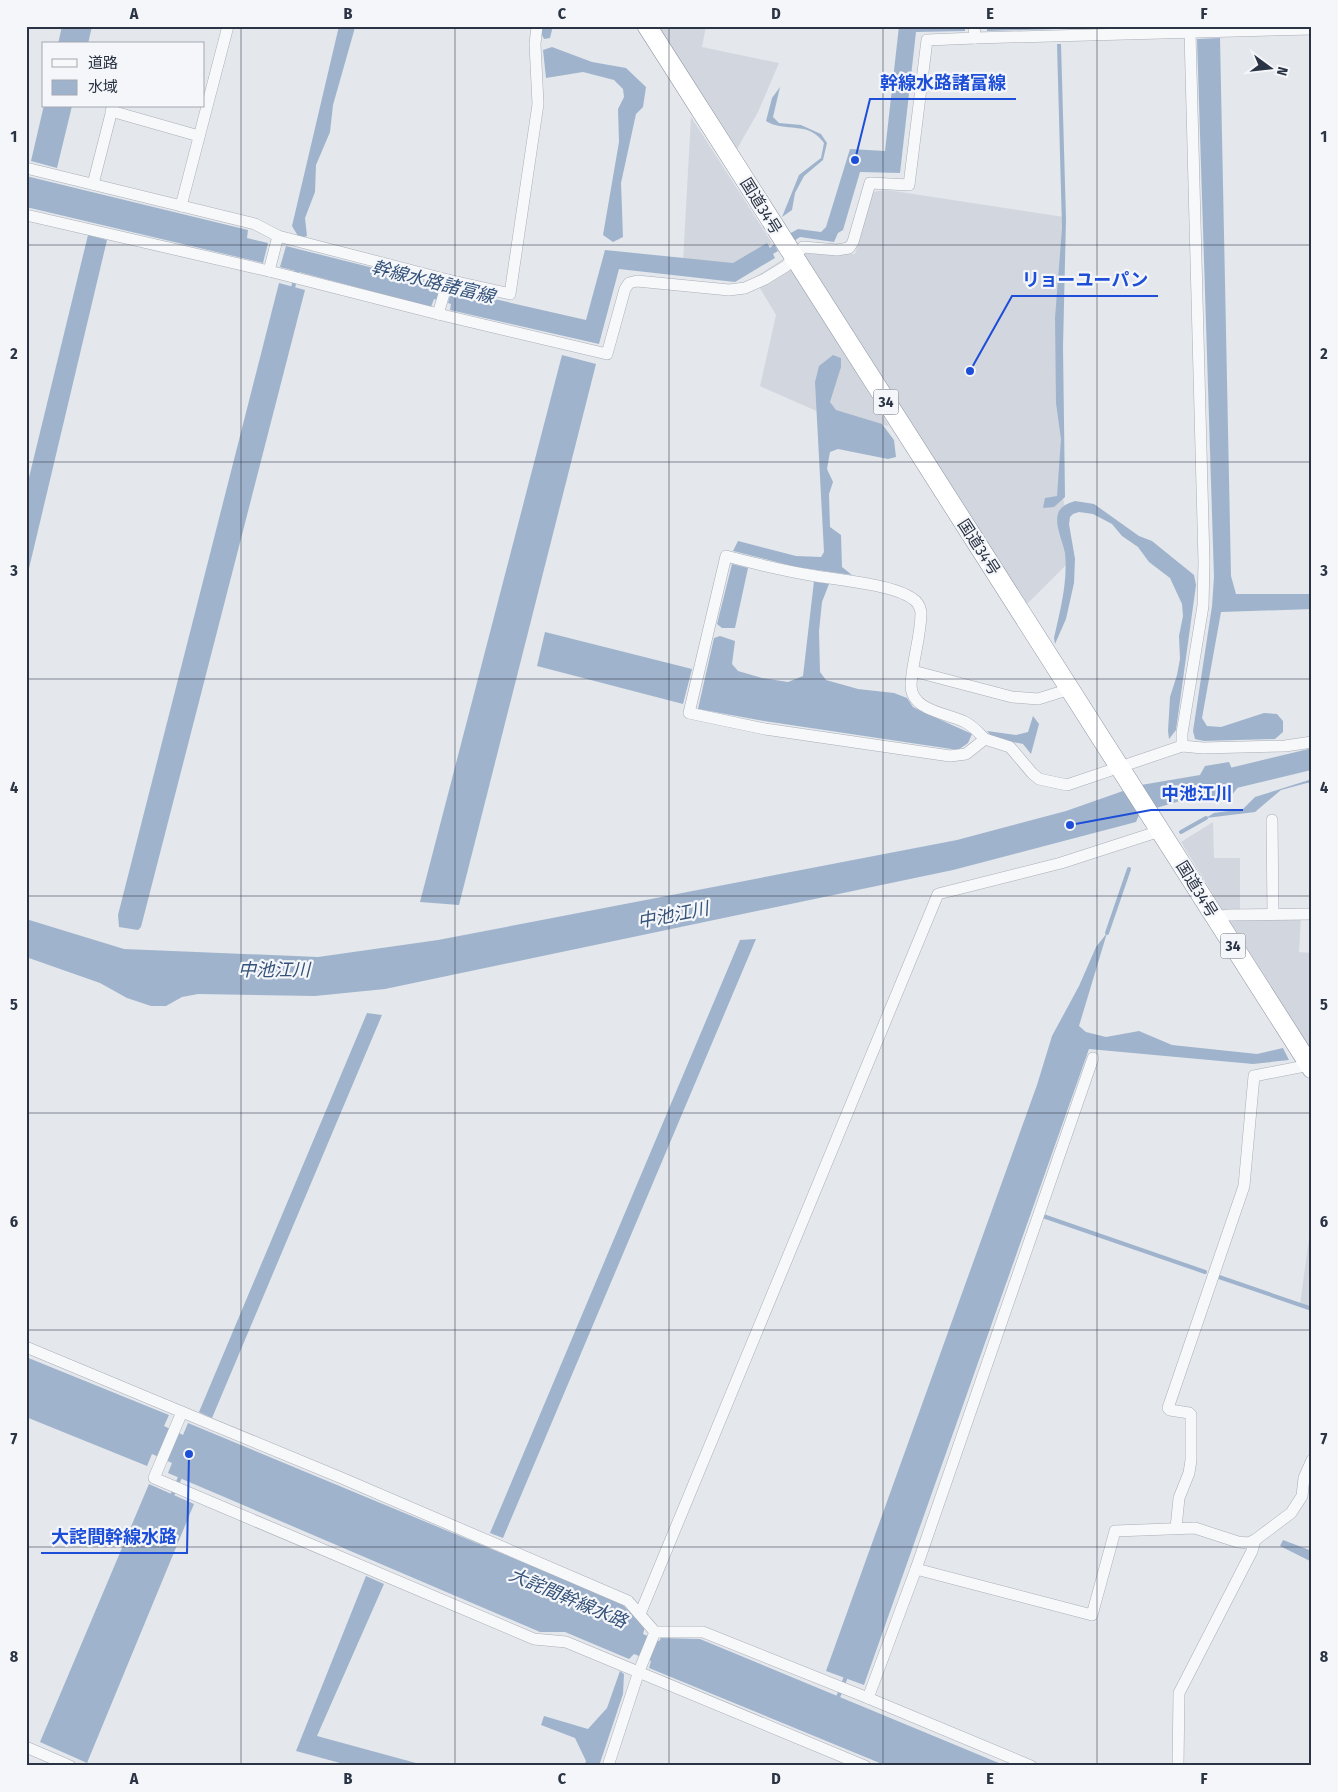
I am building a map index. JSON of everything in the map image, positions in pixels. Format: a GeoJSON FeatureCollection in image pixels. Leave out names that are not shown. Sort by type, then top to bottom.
{"type":"FeatureCollection","features":[{"type":"Feature","properties":{"kind":"highway","name":"国道34号"},"geometry":{"type":"LineString","coordinates":[[647,26],[1311,1067]]}},
{"type":"Feature","properties":{"kind":"street"},"geometry":{"type":"LineString","coordinates":[[182,206],[228,26]]}},
{"type":"Feature","properties":{"kind":"street"},"geometry":{"type":"LineString","coordinates":[[26,168],[255,224],[278,236],[446,285],[510,294],[538,104],[535,44],[537,26]]}},
{"type":"Feature","properties":{"kind":"street"},"geometry":{"type":"LineString","coordinates":[[26,215],[270,267],[296,279],[440,309],[607,354],[625,289],[629,282],[637,281],[729,290],[745,288],[765,279],[786,266],[803,247],[837,250],[849,248],[854,242],[870,183],[909,185],[927,40],[974,31],[1190,33],[1312,29]]}},
{"type":"Feature","properties":{"kind":"street"},"geometry":{"type":"LineString","coordinates":[[1182,746],[1182,733],[1203,606],[1204,562],[1190,33]]}},
{"type":"Feature","properties":{"kind":"street"},"geometry":{"type":"LineString","coordinates":[[93,184],[112,108],[199,136]]}},
{"type":"Feature","properties":{"kind":"street"},"geometry":{"type":"LineString","coordinates":[[270,267],[278,236]]}},
{"type":"Feature","properties":{"kind":"street"},"geometry":{"type":"LineString","coordinates":[[440,309],[446,285]]}},
{"type":"Feature","properties":{"kind":"street"},"geometry":{"type":"LineString","coordinates":[[985,739],[966,754],[950,756],[765,729],[689,713],[726,556],[773,568],[847,580],[891,590],[914,599],[920,608],[921,624],[911,687],[914,697],[922,705],[965,722],[985,739],[1010,747],[1039,779],[1067,785],[1123,772],[1182,746],[1203,748],[1285,746],[1312,742]]}},
{"type":"Feature","properties":{"kind":"street"},"geometry":{"type":"LineString","coordinates":[[913,671],[1012,697],[1038,699],[1070,689]]}},
{"type":"Feature","properties":{"kind":"street"},"geometry":{"type":"LineString","coordinates":[[1272,820],[1274,914]]}},
{"type":"Feature","properties":{"kind":"street"},"geometry":{"type":"LineString","coordinates":[[640,1614],[938,894],[1061,862],[1158,826]]}},
{"type":"Feature","properties":{"kind":"street"},"geometry":{"type":"LineString","coordinates":[[1214,917],[1229,915],[1312,914]]}},
{"type":"Feature","properties":{"kind":"street"},"geometry":{"type":"LineString","coordinates":[[868,1698],[916,1569],[1093,1058]]}},
{"type":"Feature","properties":{"kind":"street"},"geometry":{"type":"LineString","coordinates":[[1176,1528],[1179,1498],[1189,1473],[1191,1460],[1191,1415],[1190,1413],[1170,1410],[1168,1408],[1244,1186],[1254,1076],[1311,1067]]}},
{"type":"Feature","properties":{"kind":"street"},"geometry":{"type":"LineString","coordinates":[[26,1347],[344,1479],[628,1601],[655,1632]]}},
{"type":"Feature","properties":{"kind":"street"},"geometry":{"type":"LineString","coordinates":[[182,1412],[154,1478],[534,1638],[566,1642],[641,1666],[865,1766]]}},
{"type":"Feature","properties":{"kind":"street"},"geometry":{"type":"LineString","coordinates":[[916,1569],[1092,1614],[1115,1531],[1195,1528],[1238,1542],[1248,1543],[1255,1540],[1291,1513],[1302,1496],[1304,1478],[1312,1460]]}},
{"type":"Feature","properties":{"kind":"street"},"geometry":{"type":"LineString","coordinates":[[1178,1766],[1179,1693],[1252,1551],[1255,1540]]}},
{"type":"Feature","properties":{"kind":"street"},"geometry":{"type":"LineString","coordinates":[[608,1766],[641,1666],[655,1632]]}},
{"type":"Feature","properties":{"kind":"street"},"geometry":{"type":"LineString","coordinates":[[655,1632],[703,1632],[1030,1766]]}},
{"type":"Feature","properties":{"kind":"street"},"geometry":{"type":"LineString","coordinates":[[26,1748],[64,1763]]}},
{"type":"Feature","properties":{"kind":"shaded area"},"geometry":{"type":"Polygon","coordinates":[[[658,26],[706,26],[702,47],[779,63],[758,112],[737,149],[658,26]]]}},
{"type":"Feature","properties":{"kind":"shaded area"},"geometry":{"type":"Polygon","coordinates":[[[691,117],[772,243],[733,267],[683,262],[691,117]]]}},
{"type":"Feature","properties":{"kind":"shaded area"},"geometry":{"type":"Polygon","coordinates":[[[887,190],[1064,217],[1062,488],[1071,560],[1026,605],[802,254],[855,254],[872,192],[887,190]]]}},
{"type":"Feature","properties":{"kind":"shaded area"},"geometry":{"type":"Polygon","coordinates":[[[785,258],[889,426],[821,413],[760,386],[776,315],[754,278],[785,258]]]}},
{"type":"Feature","properties":{"kind":"shaded area"},"geometry":{"type":"Polygon","coordinates":[[[1213,822],[1214,858],[1240,858],[1240,917],[1301,917],[1299,952],[1312,953],[1312,1056],[1181,842],[1213,822]]]}},
{"type":"Feature","properties":{"kind":"shaded area"},"geometry":{"type":"Polygon","coordinates":[[[1312,1216],[1312,1309],[1300,1305],[1312,1216]]]}},
{"type":"Feature","properties":{"kind":"water"},"geometry":{"type":"Polygon","coordinates":[[[62,26],[92,26],[88,42],[58,42],[62,26]]]}},
{"type":"Feature","properties":{"kind":"water"},"geometry":{"type":"Polygon","coordinates":[[[339,26],[355,26],[333,105],[330,132],[316,165],[315,192],[305,218],[307,236],[301,238],[292,226],[339,26]]]}},
{"type":"Feature","properties":{"kind":"water"},"geometry":{"type":"Polygon","coordinates":[[[541,26],[553,26],[550,38],[544,39],[541,33],[541,26]]]}},
{"type":"Feature","properties":{"kind":"water"},"geometry":{"type":"Polygon","coordinates":[[[899,26],[965,26],[965,31],[916,32],[900,173],[860,172],[843,230],[838,233],[834,242],[800,237],[794,241],[789,234],[798,229],[821,232],[826,227],[850,149],[885,151],[899,26]]]}},
{"type":"Feature","properties":{"kind":"water"},"geometry":{"type":"Polygon","coordinates":[[[987,26],[1154,26],[987,31],[987,26]]]}},
{"type":"Feature","properties":{"kind":"water"},"geometry":{"type":"Polygon","coordinates":[[[1220,38],[1231,576],[1236,594],[1312,594],[1312,609],[1221,612],[1202,718],[1207,726],[1221,727],[1264,713],[1277,714],[1283,721],[1283,732],[1275,739],[1204,741],[1195,739],[1193,731],[1212,606],[1214,577],[1197,39],[1220,38]]]}},
{"type":"Feature","properties":{"kind":"water"},"geometry":{"type":"Polygon","coordinates":[[[1057,44],[1061,44],[1066,219],[1063,346],[1065,497],[1054,507],[1043,508],[1045,498],[1057,496],[1061,439],[1056,403],[1055,318],[1062,228],[1057,44]]]}},
{"type":"Feature","properties":{"kind":"water"},"geometry":{"type":"Polygon","coordinates":[[[552,47],[592,62],[626,68],[646,87],[643,107],[636,114],[621,183],[623,237],[613,242],[603,235],[619,142],[618,109],[624,97],[623,89],[614,80],[583,72],[546,78],[543,50],[552,47]]]}},
{"type":"Feature","properties":{"kind":"water"},"geometry":{"type":"Polygon","coordinates":[[[780,87],[773,117],[779,123],[801,125],[821,134],[827,143],[823,160],[804,176],[795,193],[792,210],[782,217],[799,175],[821,158],[824,143],[818,136],[804,129],[781,126],[766,121],[772,98],[780,87]]]}},
{"type":"Feature","properties":{"kind":"water"},"geometry":{"type":"Polygon","coordinates":[[[43,108],[72,108],[57,168],[31,161],[43,108]]]}},
{"type":"Feature","properties":{"kind":"water"},"geometry":{"type":"Polygon","coordinates":[[[26,176],[248,230],[247,238],[268,243],[263,263],[26,207],[26,176]]]}},
{"type":"Feature","properties":{"kind":"water"},"geometry":{"type":"Polygon","coordinates":[[[88,235],[107,240],[26,581],[26,490],[88,235]]]}},
{"type":"Feature","properties":{"kind":"water"},"geometry":{"type":"Polygon","coordinates":[[[767,243],[770,248],[774,244],[778,251],[773,254],[775,258],[735,282],[619,269],[599,344],[450,310],[451,304],[448,303],[450,295],[453,296],[455,290],[586,320],[605,250],[733,263],[767,243]]]}},
{"type":"Feature","properties":{"kind":"water"},"geometry":{"type":"Polygon","coordinates":[[[286,246],[437,284],[436,291],[439,292],[437,300],[434,299],[431,307],[280,267],[286,246]]]}},
{"type":"Feature","properties":{"kind":"water"},"geometry":{"type":"Polygon","coordinates":[[[279,283],[305,290],[141,927],[138,930],[119,927],[118,915],[279,283]]]}},
{"type":"Feature","properties":{"kind":"water"},"geometry":{"type":"Polygon","coordinates":[[[562,355],[596,364],[459,905],[420,902],[562,355]]]}},
{"type":"Feature","properties":{"kind":"water"},"geometry":{"type":"Polygon","coordinates":[[[833,355],[841,358],[841,367],[830,402],[836,410],[882,424],[894,440],[896,457],[888,459],[838,449],[830,452],[827,469],[833,482],[829,494],[830,527],[841,535],[842,567],[852,575],[796,567],[733,551],[738,541],[796,556],[821,557],[824,552],[815,382],[819,366],[833,355]]]}},
{"type":"Feature","properties":{"kind":"water"},"geometry":{"type":"Polygon","coordinates":[[[1075,501],[1094,504],[1139,536],[1152,541],[1194,575],[1196,585],[1176,730],[1169,739],[1170,697],[1180,659],[1179,636],[1183,616],[1182,604],[1170,578],[1149,562],[1138,547],[1122,536],[1112,524],[1093,514],[1079,512],[1070,517],[1069,524],[1075,559],[1074,583],[1066,619],[1055,644],[1054,638],[1063,596],[1066,564],[1057,516],[1062,507],[1075,501]]]}},
{"type":"Feature","properties":{"kind":"water"},"geometry":{"type":"Polygon","coordinates":[[[732,564],[748,568],[735,628],[722,628],[717,624],[732,564]]]}},
{"type":"Feature","properties":{"kind":"water"},"geometry":{"type":"Polygon","coordinates":[[[814,581],[829,584],[822,602],[819,631],[820,672],[826,680],[858,689],[894,693],[907,698],[913,707],[972,734],[968,743],[958,750],[764,721],[698,709],[714,638],[720,636],[735,641],[732,664],[738,671],[762,678],[788,682],[803,676],[814,581]]]}},
{"type":"Feature","properties":{"kind":"water"},"geometry":{"type":"Polygon","coordinates":[[[545,632],[692,669],[683,704],[537,666],[545,632]]]}},
{"type":"Feature","properties":{"kind":"water"},"geometry":{"type":"Polygon","coordinates":[[[1033,716],[1039,724],[1031,754],[1023,744],[993,738],[987,731],[1016,735],[1028,732],[1033,716]]]}},
{"type":"Feature","properties":{"kind":"water"},"geometry":{"type":"Polygon","coordinates":[[[1229,762],[1239,786],[1231,796],[1180,801],[1156,808],[1141,785],[1200,775],[1205,766],[1229,762]]]}},
{"type":"Feature","properties":{"kind":"water"},"geometry":{"type":"Polygon","coordinates":[[[1312,779],[1312,783],[1281,790],[1255,812],[1206,818],[1214,813],[1243,809],[1255,797],[1312,779]]]}},
{"type":"Feature","properties":{"kind":"water"},"geometry":{"type":"Polygon","coordinates":[[[1123,791],[1140,813],[1136,822],[953,870],[385,989],[315,996],[198,994],[182,997],[166,1006],[151,1006],[127,998],[100,983],[26,957],[26,919],[124,949],[318,957],[438,940],[957,840],[1066,811],[1123,791]]]}},
{"type":"Feature","properties":{"kind":"water"},"geometry":{"type":"Polygon","coordinates":[[[1107,933],[1079,1026],[1086,1032],[1106,1037],[1139,1031],[1172,1045],[1257,1054],[1283,1048],[1289,1060],[1253,1064],[1089,1049],[864,1685],[826,1671],[1037,1085],[1052,1036],[1079,986],[1096,947],[1107,933]]]}},
{"type":"Feature","properties":{"kind":"water"},"geometry":{"type":"Polygon","coordinates":[[[756,939],[503,1538],[490,1533],[740,940],[756,939]]]}},
{"type":"Feature","properties":{"kind":"water"},"geometry":{"type":"Polygon","coordinates":[[[367,1013],[382,1015],[212,1418],[199,1412],[367,1013]]]}},
{"type":"Feature","properties":{"kind":"water"},"geometry":{"type":"Polygon","coordinates":[[[26,1357],[169,1415],[164,1426],[183,1435],[188,1423],[621,1603],[645,1627],[643,1634],[659,1641],[661,1638],[700,1639],[1006,1766],[887,1766],[649,1668],[651,1661],[634,1654],[629,1659],[565,1632],[540,1632],[168,1473],[172,1463],[152,1454],[147,1466],[26,1417],[26,1357]]]}},
{"type":"Feature","properties":{"kind":"water"},"geometry":{"type":"Polygon","coordinates":[[[149,1484],[194,1504],[87,1763],[40,1742],[149,1484]]]}},
{"type":"Feature","properties":{"kind":"water"},"geometry":{"type":"Polygon","coordinates":[[[1283,1540],[1312,1551],[1312,1562],[1280,1546],[1283,1540]]]}},
{"type":"Feature","properties":{"kind":"water"},"geometry":{"type":"Polygon","coordinates":[[[366,1576],[384,1584],[317,1736],[427,1766],[351,1766],[296,1751],[366,1576]]]}},
{"type":"Feature","properties":{"kind":"water"},"geometry":{"type":"Polygon","coordinates":[[[620,1671],[624,1674],[623,1694],[599,1766],[584,1766],[586,1761],[575,1738],[541,1725],[544,1716],[588,1729],[607,1708],[620,1671]]]}},
{"type":"Feature","properties":{"kind":"waterway"},"geometry":{"type":"LineString","coordinates":[[292,292],[298,267]]}},
{"type":"Feature","properties":{"kind":"waterway","name":"中池江川"},"geometry":{"type":"LineString","coordinates":[[1208,784],[1312,759]]}},
{"type":"Feature","properties":{"kind":"waterway"},"geometry":{"type":"LineString","coordinates":[[1181,832],[1206,818]]}},
{"type":"Feature","properties":{"kind":"waterway"},"geometry":{"type":"LineString","coordinates":[[1107,933],[1129,869]]}},
{"type":"Feature","properties":{"kind":"waterway"},"geometry":{"type":"LineString","coordinates":[[1043,1216],[1205,1272]]}},
{"type":"Feature","properties":{"kind":"waterway"},"geometry":{"type":"LineString","coordinates":[[1219,1277],[1312,1309]]}},
{"type":"Feature","properties":{"kind":"waterway"},"geometry":{"type":"LineString","coordinates":[[171,1498],[181,1475]]}},
{"type":"Feature","properties":{"kind":"waterway"},"geometry":{"type":"LineString","coordinates":[[837,1700],[847,1674]]}},
{"type":"Feature","properties":{"kind":"place","name":"幹線水路諸富線"},"geometry":{"type":"Point","coordinates":[855,160]}},
{"type":"Feature","properties":{"kind":"place","name":"リョーユーパン"},"geometry":{"type":"Point","coordinates":[970,371]}},
{"type":"Feature","properties":{"kind":"place","name":"中池江川"},"geometry":{"type":"Point","coordinates":[1070,825]}},
{"type":"Feature","properties":{"kind":"place","name":"大詫間幹線水路"},"geometry":{"type":"Point","coordinates":[189,1454]}}]}
